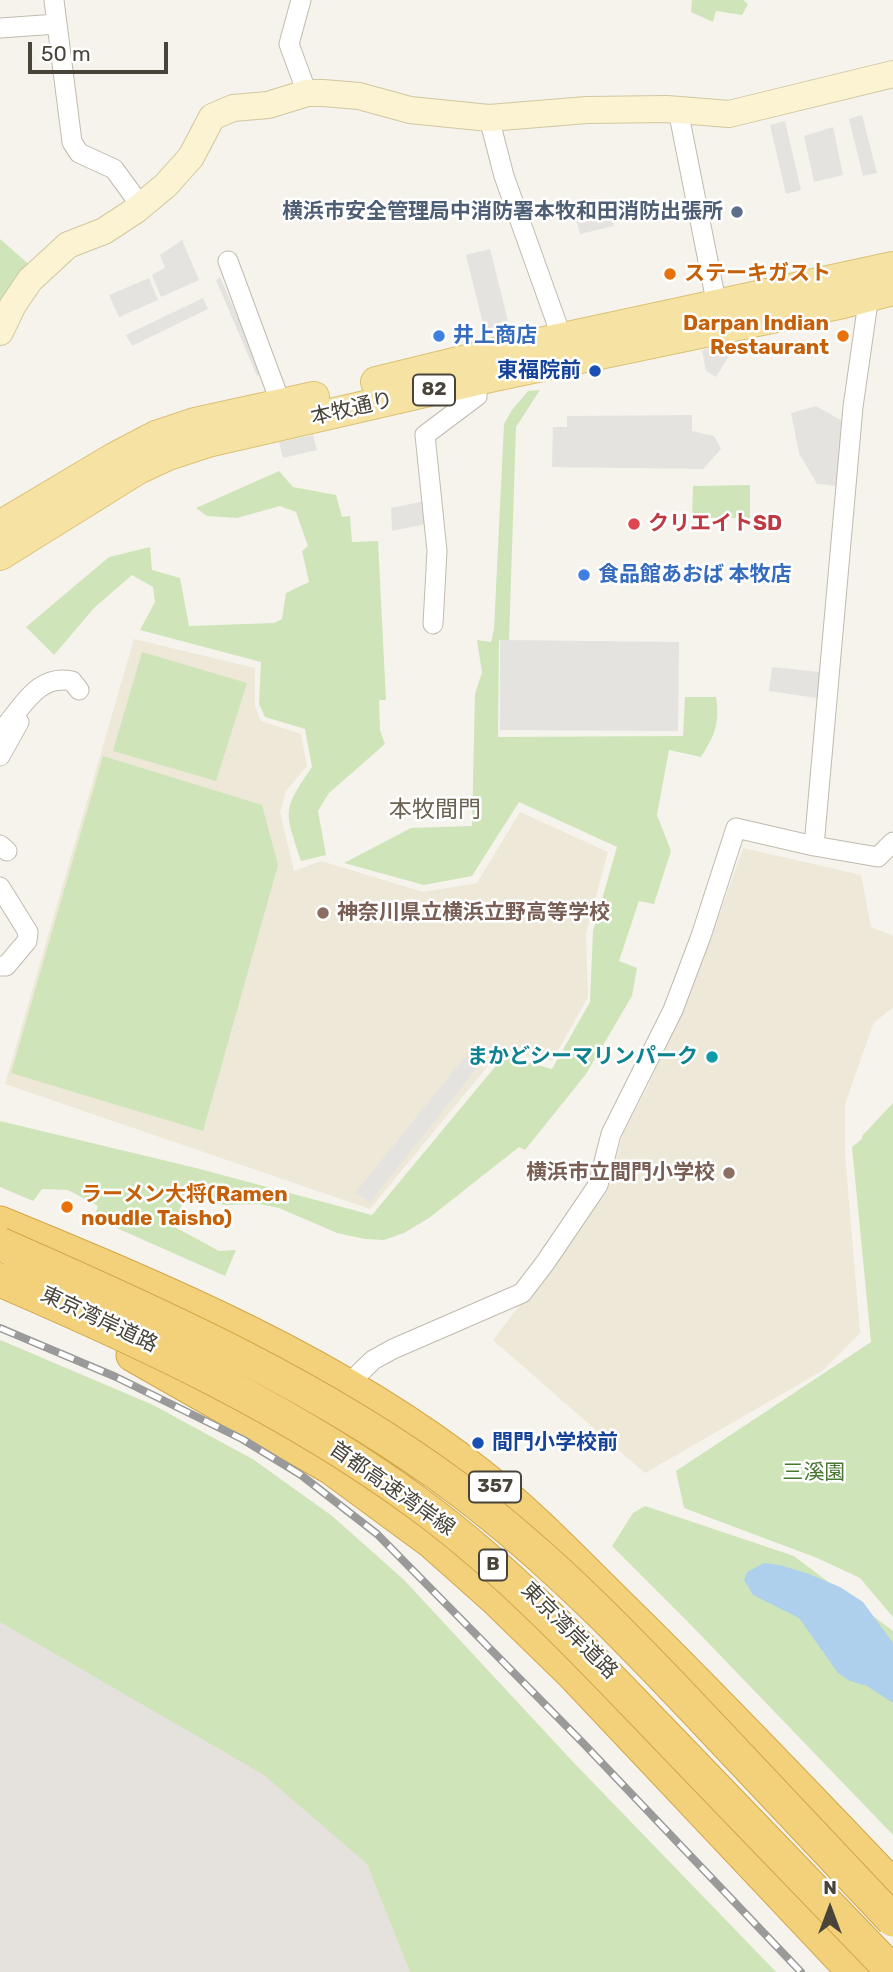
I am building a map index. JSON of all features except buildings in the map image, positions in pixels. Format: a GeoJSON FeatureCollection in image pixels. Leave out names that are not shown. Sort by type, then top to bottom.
{"type":"FeatureCollection","features":[{"type":"Feature","properties":{"kind":"highway","name":"357"},"geometry":{"type":"LineString","coordinates":[[0,1223],[151,1286],[255,1334],[346,1385],[478,1473],[525,1511],[710,1695],[893,1886]]}},
{"type":"Feature","properties":{"kind":"highway","name":"首都高速湾岸線"},"geometry":{"type":"LineString","coordinates":[[0,1244],[92,1285],[278,1377],[345,1415],[460,1491],[525,1544],[634,1645],[893,1921]]}},
{"type":"Feature","properties":{"kind":"highway","name":"東京湾岸道路"},"geometry":{"type":"LineString","coordinates":[[0,1250],[105,1297],[315,1402],[534,1559],[630,1650],[692,1717],[893,1921]]}},
{"type":"Feature","properties":{"kind":"highway","name":"首都高速湾岸線"},"geometry":{"type":"LineString","coordinates":[[0,1279],[95,1320],[299,1425],[369,1469],[425,1509],[481,1554],[559,1625],[893,1972]]}},
{"type":"Feature","properties":{"kind":"highway","name":"東京湾岸道路"},"geometry":{"type":"LineString","coordinates":[[0,1279],[330,1467],[432,1542],[496,1599],[573,1674],[854,1972]]}},
{"type":"Feature","properties":{"kind":"highway","name":"東京湾岸道路"},"geometry":{"type":"LineString","coordinates":[[0,1279],[123,1329],[270,1404],[320,1432],[423,1500],[506,1568],[559,1618],[893,1965]]}},
{"type":"Feature","properties":{"kind":"main road","name":"本牧通り"},"geometry":{"type":"LineString","coordinates":[[565,359],[717,306],[880,281]]}},
{"type":"Feature","properties":{"kind":"main road","name":"本牧通り"},"geometry":{"type":"LineString","coordinates":[[0,526],[114,458],[156,436],[195,423],[281,404],[471,370],[565,359],[880,281]]}},
{"type":"Feature","properties":{"kind":"main road","name":"本牧通り"},"geometry":{"type":"LineString","coordinates":[[0,555],[116,482],[168,455],[471,370]]}},
{"type":"Feature","properties":{"kind":"street"},"geometry":{"type":"LineString","coordinates":[[54,0],[72,142],[79,153],[114,169],[141,206]]}},
{"type":"Feature","properties":{"kind":"street"},"geometry":{"type":"LineString","coordinates":[[301,0],[289,44],[307,93]]}},
{"type":"Feature","properties":{"kind":"street"},"geometry":{"type":"LineString","coordinates":[[0,27],[57,24]]}},
{"type":"Feature","properties":{"kind":"street"},"geometry":{"type":"LineString","coordinates":[[0,332],[13,305],[30,280],[68,244],[104,231],[166,185],[191,157],[212,117],[233,108],[268,105],[307,93],[359,96],[410,110],[489,118],[587,110],[678,110],[729,114],[893,74]]}},
{"type":"Feature","properties":{"kind":"street"},"geometry":{"type":"LineString","coordinates":[[678,110],[717,306]]}},
{"type":"Feature","properties":{"kind":"street"},"geometry":{"type":"LineString","coordinates":[[489,118],[504,176],[565,359]]}},
{"type":"Feature","properties":{"kind":"street"},"geometry":{"type":"LineString","coordinates":[[228,261],[281,404]]}},
{"type":"Feature","properties":{"kind":"street"},"geometry":{"type":"LineString","coordinates":[[814,846],[853,407],[880,281]]}},
{"type":"Feature","properties":{"kind":"street"},"geometry":{"type":"LineString","coordinates":[[433,624],[437,551],[425,435],[477,396],[471,370]]}},
{"type":"Feature","properties":{"kind":"street"},"geometry":{"type":"LineString","coordinates":[[0,732],[24,700],[37,690],[61,679],[72,681],[79,690]]}},
{"type":"Feature","properties":{"kind":"street"},"geometry":{"type":"LineString","coordinates":[[0,757],[37,690]]}},
{"type":"Feature","properties":{"kind":"street"},"geometry":{"type":"LineString","coordinates":[[295,1446],[346,1385],[373,1360],[522,1293],[545,1263],[598,1185],[611,1134],[673,1010],[697,948],[736,828],[878,857],[893,842]]}},
{"type":"Feature","properties":{"kind":"street"},"geometry":{"type":"LineString","coordinates":[[0,887],[29,932],[27,941],[6,966],[0,966]]}},
{"type":"Feature","properties":{"kind":"shaded area"},"geometry":{"type":"Polygon","coordinates":[[[862,115],[877,173],[863,176],[849,119],[862,115]]]}},
{"type":"Feature","properties":{"kind":"shaded area"},"geometry":{"type":"Polygon","coordinates":[[[785,121],[801,190],[786,194],[770,125],[785,121]]]}},
{"type":"Feature","properties":{"kind":"shaded area"},"geometry":{"type":"Polygon","coordinates":[[[833,127],[843,175],[814,182],[804,136],[833,127]]]}},
{"type":"Feature","properties":{"kind":"shaded area"},"geometry":{"type":"Polygon","coordinates":[[[611,211],[614,226],[580,234],[576,219],[611,211]]]}},
{"type":"Feature","properties":{"kind":"shaded area"},"geometry":{"type":"Polygon","coordinates":[[[182,240],[199,280],[161,297],[152,275],[165,268],[160,255],[182,240]]]}},
{"type":"Feature","properties":{"kind":"shaded area"},"geometry":{"type":"Polygon","coordinates":[[[490,249],[509,325],[485,332],[466,255],[490,249]]]}},
{"type":"Feature","properties":{"kind":"shaded area"},"geometry":{"type":"Polygon","coordinates":[[[220,277],[262,373],[257,376],[216,280],[220,277]]]}},
{"type":"Feature","properties":{"kind":"shaded area"},"geometry":{"type":"Polygon","coordinates":[[[149,278],[158,300],[119,317],[109,295],[149,278]]]}},
{"type":"Feature","properties":{"kind":"shaded area"},"geometry":{"type":"Polygon","coordinates":[[[203,298],[208,309],[132,346],[126,335],[203,298]]]}},
{"type":"Feature","properties":{"kind":"shaded area"},"geometry":{"type":"Polygon","coordinates":[[[737,343],[716,377],[706,371],[702,350],[737,343]]]}},
{"type":"Feature","properties":{"kind":"shaded area"},"geometry":{"type":"Polygon","coordinates":[[[816,406],[844,422],[837,486],[817,484],[799,453],[791,413],[816,406]]]}},
{"type":"Feature","properties":{"kind":"shaded area"},"geometry":{"type":"Polygon","coordinates":[[[692,415],[692,431],[714,436],[721,449],[703,469],[552,467],[553,427],[567,427],[567,416],[692,415]]]}},
{"type":"Feature","properties":{"kind":"shaded area"},"geometry":{"type":"Polygon","coordinates":[[[313,435],[317,450],[283,458],[279,442],[313,435]]]}},
{"type":"Feature","properties":{"kind":"shaded area"},"geometry":{"type":"Polygon","coordinates":[[[425,501],[427,524],[392,531],[391,508],[425,501]]]}},
{"type":"Feature","properties":{"kind":"shaded area","name":"神奈川県立横浜立野高等学校"},"geometry":{"type":"Polygon","coordinates":[[[134,639],[255,668],[255,706],[261,721],[301,734],[307,766],[286,791],[280,812],[294,871],[321,861],[423,892],[477,883],[520,812],[608,852],[586,933],[588,997],[552,1061],[501,1050],[370,1209],[5,1084],[134,639]]]}},
{"type":"Feature","properties":{"kind":"shaded area"},"geometry":{"type":"Polygon","coordinates":[[[500,640],[679,642],[678,731],[500,730],[500,640]]]}},
{"type":"Feature","properties":{"kind":"shaded area"},"geometry":{"type":"Polygon","coordinates":[[[772,667],[820,672],[817,698],[769,691],[772,667]]]}},
{"type":"Feature","properties":{"kind":"shaded area","name":"横浜市立間門小学校"},"geometry":{"type":"Polygon","coordinates":[[[743,848],[861,875],[871,927],[893,936],[893,1008],[874,1022],[845,1104],[845,1154],[860,1333],[822,1371],[645,1473],[493,1340],[607,1192],[623,1134],[650,1082],[706,952],[743,848]]]}},
{"type":"Feature","properties":{"kind":"shaded area"},"geometry":{"type":"Polygon","coordinates":[[[474,1046],[487,1055],[370,1202],[355,1193],[474,1046]]]}},
{"type":"Feature","properties":{"kind":"shaded area"},"geometry":{"type":"Polygon","coordinates":[[[0,1340],[153,1405],[254,1460],[332,1516],[404,1580],[573,1762],[776,1972],[0,1972],[0,1340]]]}},
{"type":"Feature","properties":{"kind":"green space"},"geometry":{"type":"Polygon","coordinates":[[[692,0],[743,0],[748,4],[742,15],[716,11],[713,22],[691,12],[692,0]]]}},
{"type":"Feature","properties":{"kind":"green space"},"geometry":{"type":"Polygon","coordinates":[[[0,239],[32,267],[0,310],[0,239]]]}},
{"type":"Feature","properties":{"kind":"green space"},"geometry":{"type":"Polygon","coordinates":[[[540,390],[516,427],[509,640],[499,640],[498,737],[683,736],[685,697],[716,697],[717,706],[715,728],[701,757],[669,750],[657,815],[671,851],[654,904],[639,901],[619,961],[637,968],[632,996],[586,1074],[525,1150],[519,1147],[429,1218],[404,1233],[384,1240],[337,1233],[279,1208],[259,1204],[224,1205],[188,1191],[173,1226],[219,1251],[236,1250],[225,1276],[94,1218],[98,1206],[68,1190],[42,1189],[33,1201],[0,1187],[0,1121],[196,1168],[372,1215],[504,1056],[552,1069],[590,1002],[593,931],[617,847],[519,802],[472,876],[424,885],[344,863],[411,828],[472,826],[475,694],[482,672],[477,640],[491,642],[494,629],[504,424],[528,391],[540,390]]]}},
{"type":"Feature","properties":{"kind":"green space"},"geometry":{"type":"Polygon","coordinates":[[[279,471],[293,487],[336,495],[342,517],[350,516],[352,542],[378,541],[386,700],[379,700],[380,730],[385,744],[329,793],[318,811],[326,855],[301,861],[289,821],[289,812],[295,794],[312,767],[305,729],[265,717],[259,704],[261,662],[140,630],[155,602],[153,587],[132,575],[94,608],[54,655],[26,627],[109,557],[150,547],[152,570],[180,578],[189,626],[274,623],[282,619],[286,593],[309,582],[302,551],[308,546],[296,512],[280,506],[237,518],[207,516],[196,508],[279,471]]]}},
{"type":"Feature","properties":{"kind":"green space"},"geometry":{"type":"Polygon","coordinates":[[[750,485],[750,518],[692,518],[693,486],[750,485]]]}},
{"type":"Feature","properties":{"kind":"green space"},"geometry":{"type":"Polygon","coordinates":[[[142,652],[247,683],[216,781],[113,751],[142,652]]]}},
{"type":"Feature","properties":{"kind":"green space"},"geometry":{"type":"Polygon","coordinates":[[[103,756],[262,805],[278,865],[203,1131],[11,1073],[103,756]]]}},
{"type":"Feature","properties":{"kind":"green space","name":"三溪園"},"geometry":{"type":"Polygon","coordinates":[[[893,1103],[893,1617],[860,1578],[817,1558],[684,1508],[676,1471],[871,1342],[852,1147],[893,1103]]]}},
{"type":"Feature","properties":{"kind":"green space"},"geometry":{"type":"Polygon","coordinates":[[[0,1340],[153,1405],[254,1460],[332,1516],[404,1580],[573,1762],[776,1972],[410,1972],[367,1864],[264,1775],[0,1622],[0,1340]]]}},
{"type":"Feature","properties":{"kind":"green space"},"geometry":{"type":"Polygon","coordinates":[[[645,1506],[794,1556],[893,1631],[893,1835],[612,1546],[633,1513],[645,1506]]]}},
{"type":"Feature","properties":{"kind":"water"},"geometry":{"type":"Polygon","coordinates":[[[764,1563],[809,1574],[840,1587],[863,1602],[893,1643],[893,1703],[867,1686],[850,1681],[838,1673],[799,1618],[753,1595],[744,1580],[747,1572],[764,1563]]]}},
{"type":"Feature","properties":{"kind":"railway"},"geometry":{"type":"LineString","coordinates":[[0,1328],[116,1377],[242,1439],[301,1475],[377,1534],[583,1743],[801,1972]]}},
{"type":"Feature","properties":{"kind":"place","name":"横浜市安全管理局中消防署本牧和田消防出張所"},"geometry":{"type":"Point","coordinates":[737,212]}},
{"type":"Feature","properties":{"kind":"place","name":"ステーキガスト"},"geometry":{"type":"Point","coordinates":[670,274]}},
{"type":"Feature","properties":{"kind":"place","name":"井上商店"},"geometry":{"type":"Point","coordinates":[439,336]}},
{"type":"Feature","properties":{"kind":"place","name":"Darpan Indian Restaurant"},"geometry":{"type":"Point","coordinates":[843,336]}},
{"type":"Feature","properties":{"kind":"place","name":"東福院前"},"geometry":{"type":"Point","coordinates":[595,371]}},
{"type":"Feature","properties":{"kind":"place","name":"クリエイトSD"},"geometry":{"type":"Point","coordinates":[634,524]}},
{"type":"Feature","properties":{"kind":"place","name":"食品館あおば 本牧店"},"geometry":{"type":"Point","coordinates":[584,575]}},
{"type":"Feature","properties":{"kind":"place","name":"神奈川県立横浜立野高等学校"},"geometry":{"type":"Point","coordinates":[323,913]}},
{"type":"Feature","properties":{"kind":"place","name":"まかどシーマリンパーク"},"geometry":{"type":"Point","coordinates":[712,1057]}},
{"type":"Feature","properties":{"kind":"place","name":"横浜市立間門小学校"},"geometry":{"type":"Point","coordinates":[729,1173]}},
{"type":"Feature","properties":{"kind":"place","name":"ラーメン大将(Ramen noudle Taisho)"},"geometry":{"type":"Point","coordinates":[67,1207]}},
{"type":"Feature","properties":{"kind":"place","name":"間門小学校前"},"geometry":{"type":"Point","coordinates":[478,1443]}},
{"type":"Feature","properties":{"kind":"district","name":"本牧間門"},"geometry":{"type":"Point","coordinates":[435,810]}}]}
